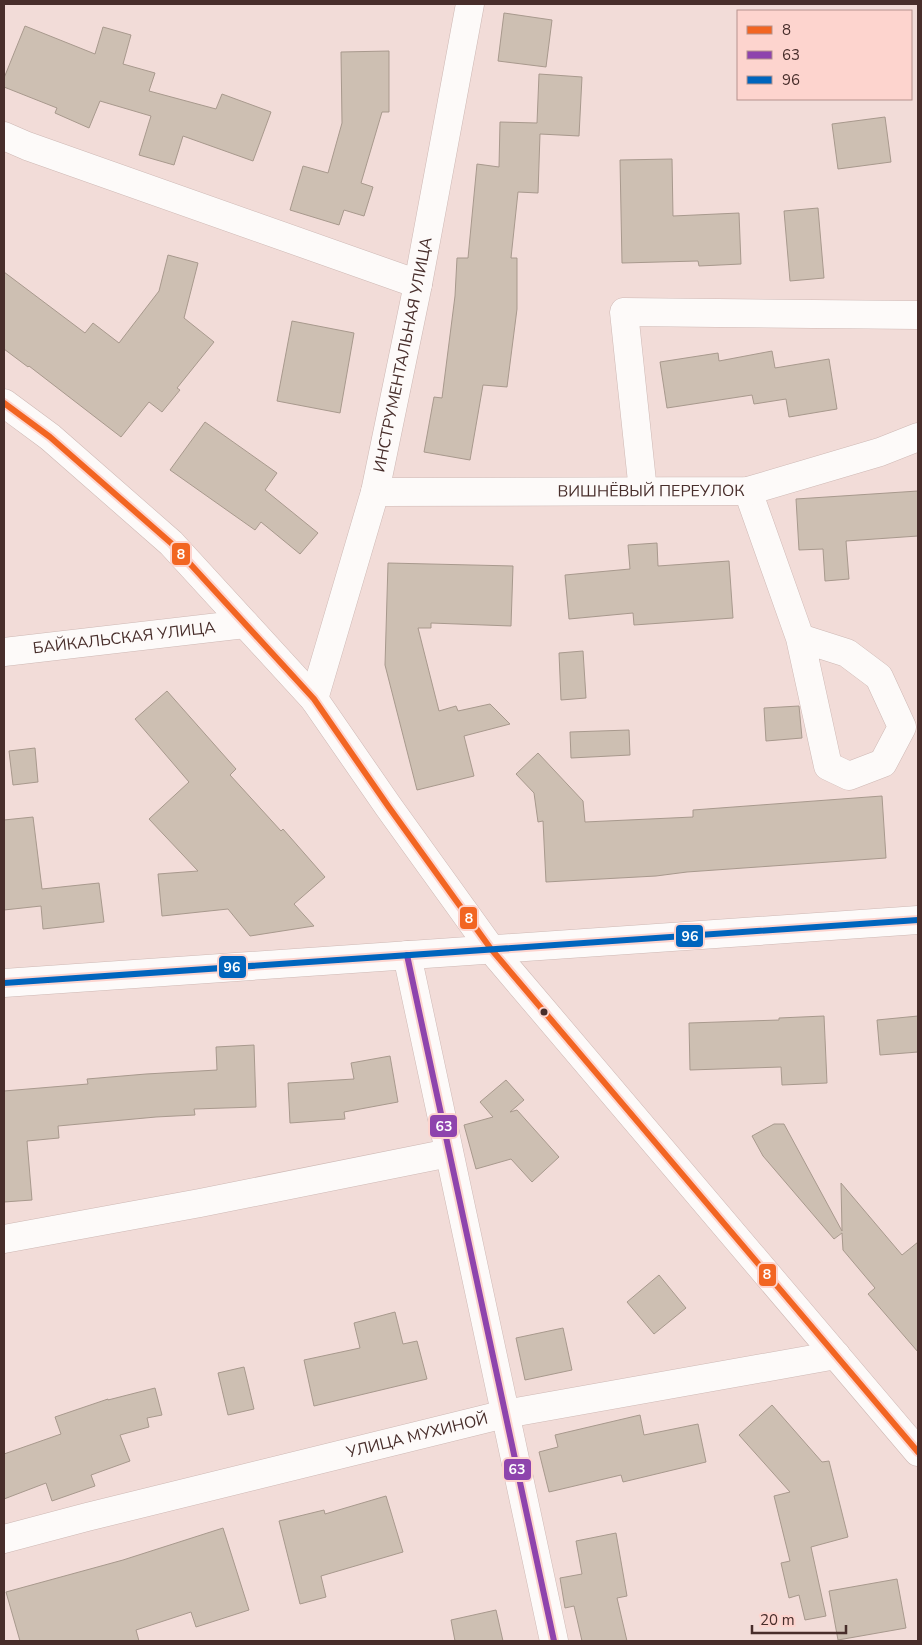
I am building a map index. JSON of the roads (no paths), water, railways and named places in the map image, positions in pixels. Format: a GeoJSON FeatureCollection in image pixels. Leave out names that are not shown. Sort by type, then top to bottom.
{"type":"FeatureCollection","features":[{"type":"Feature","properties":{"kind":"street","name":"ИНСТРУМЕНТАЛЬНАЯ УЛИЦА"},"geometry":{"type":"LineString","coordinates":[[314,699],[375,492],[418,284],[470,4]]}},
{"type":"Feature","properties":{"kind":"street"},"geometry":{"type":"LineString","coordinates":[[4,136],[27,146],[418,284]]}},
{"type":"Feature","properties":{"kind":"street"},"geometry":{"type":"LineString","coordinates":[[643,492],[624,312],[918,315]]}},
{"type":"Feature","properties":{"kind":"street"},"geometry":{"type":"LineString","coordinates":[[4,403],[50,436],[171,542],[314,699],[491,949],[918,1452]]}},
{"type":"Feature","properties":{"kind":"street","name":"ВИШНЁВЫЙ ПЕРЕУЛОК"},"geometry":{"type":"LineString","coordinates":[[375,492],[748,491],[880,452],[918,437]]}},
{"type":"Feature","properties":{"kind":"street"},"geometry":{"type":"LineString","coordinates":[[748,491],[800,638],[828,766],[850,776],[883,763],[902,727],[880,676],[847,653],[800,638]]}},
{"type":"Feature","properties":{"kind":"street","name":"БАЙКАЛЬСКАЯ УЛИЦА"},"geometry":{"type":"LineString","coordinates":[[4,652],[245,624]]}},
{"type":"Feature","properties":{"kind":"street"},"geometry":{"type":"LineString","coordinates":[[4,983],[918,920]]}},
{"type":"Feature","properties":{"kind":"street"},"geometry":{"type":"LineString","coordinates":[[407,955],[554,1641]]}},
{"type":"Feature","properties":{"kind":"street"},"geometry":{"type":"LineString","coordinates":[[4,1239],[200,1203],[449,1153]]}},
{"type":"Feature","properties":{"kind":"street","name":"УЛИЦА МУХИНОЙ"},"geometry":{"type":"LineString","coordinates":[[4,1540],[87,1517],[504,1414],[836,1355]]}}]}
